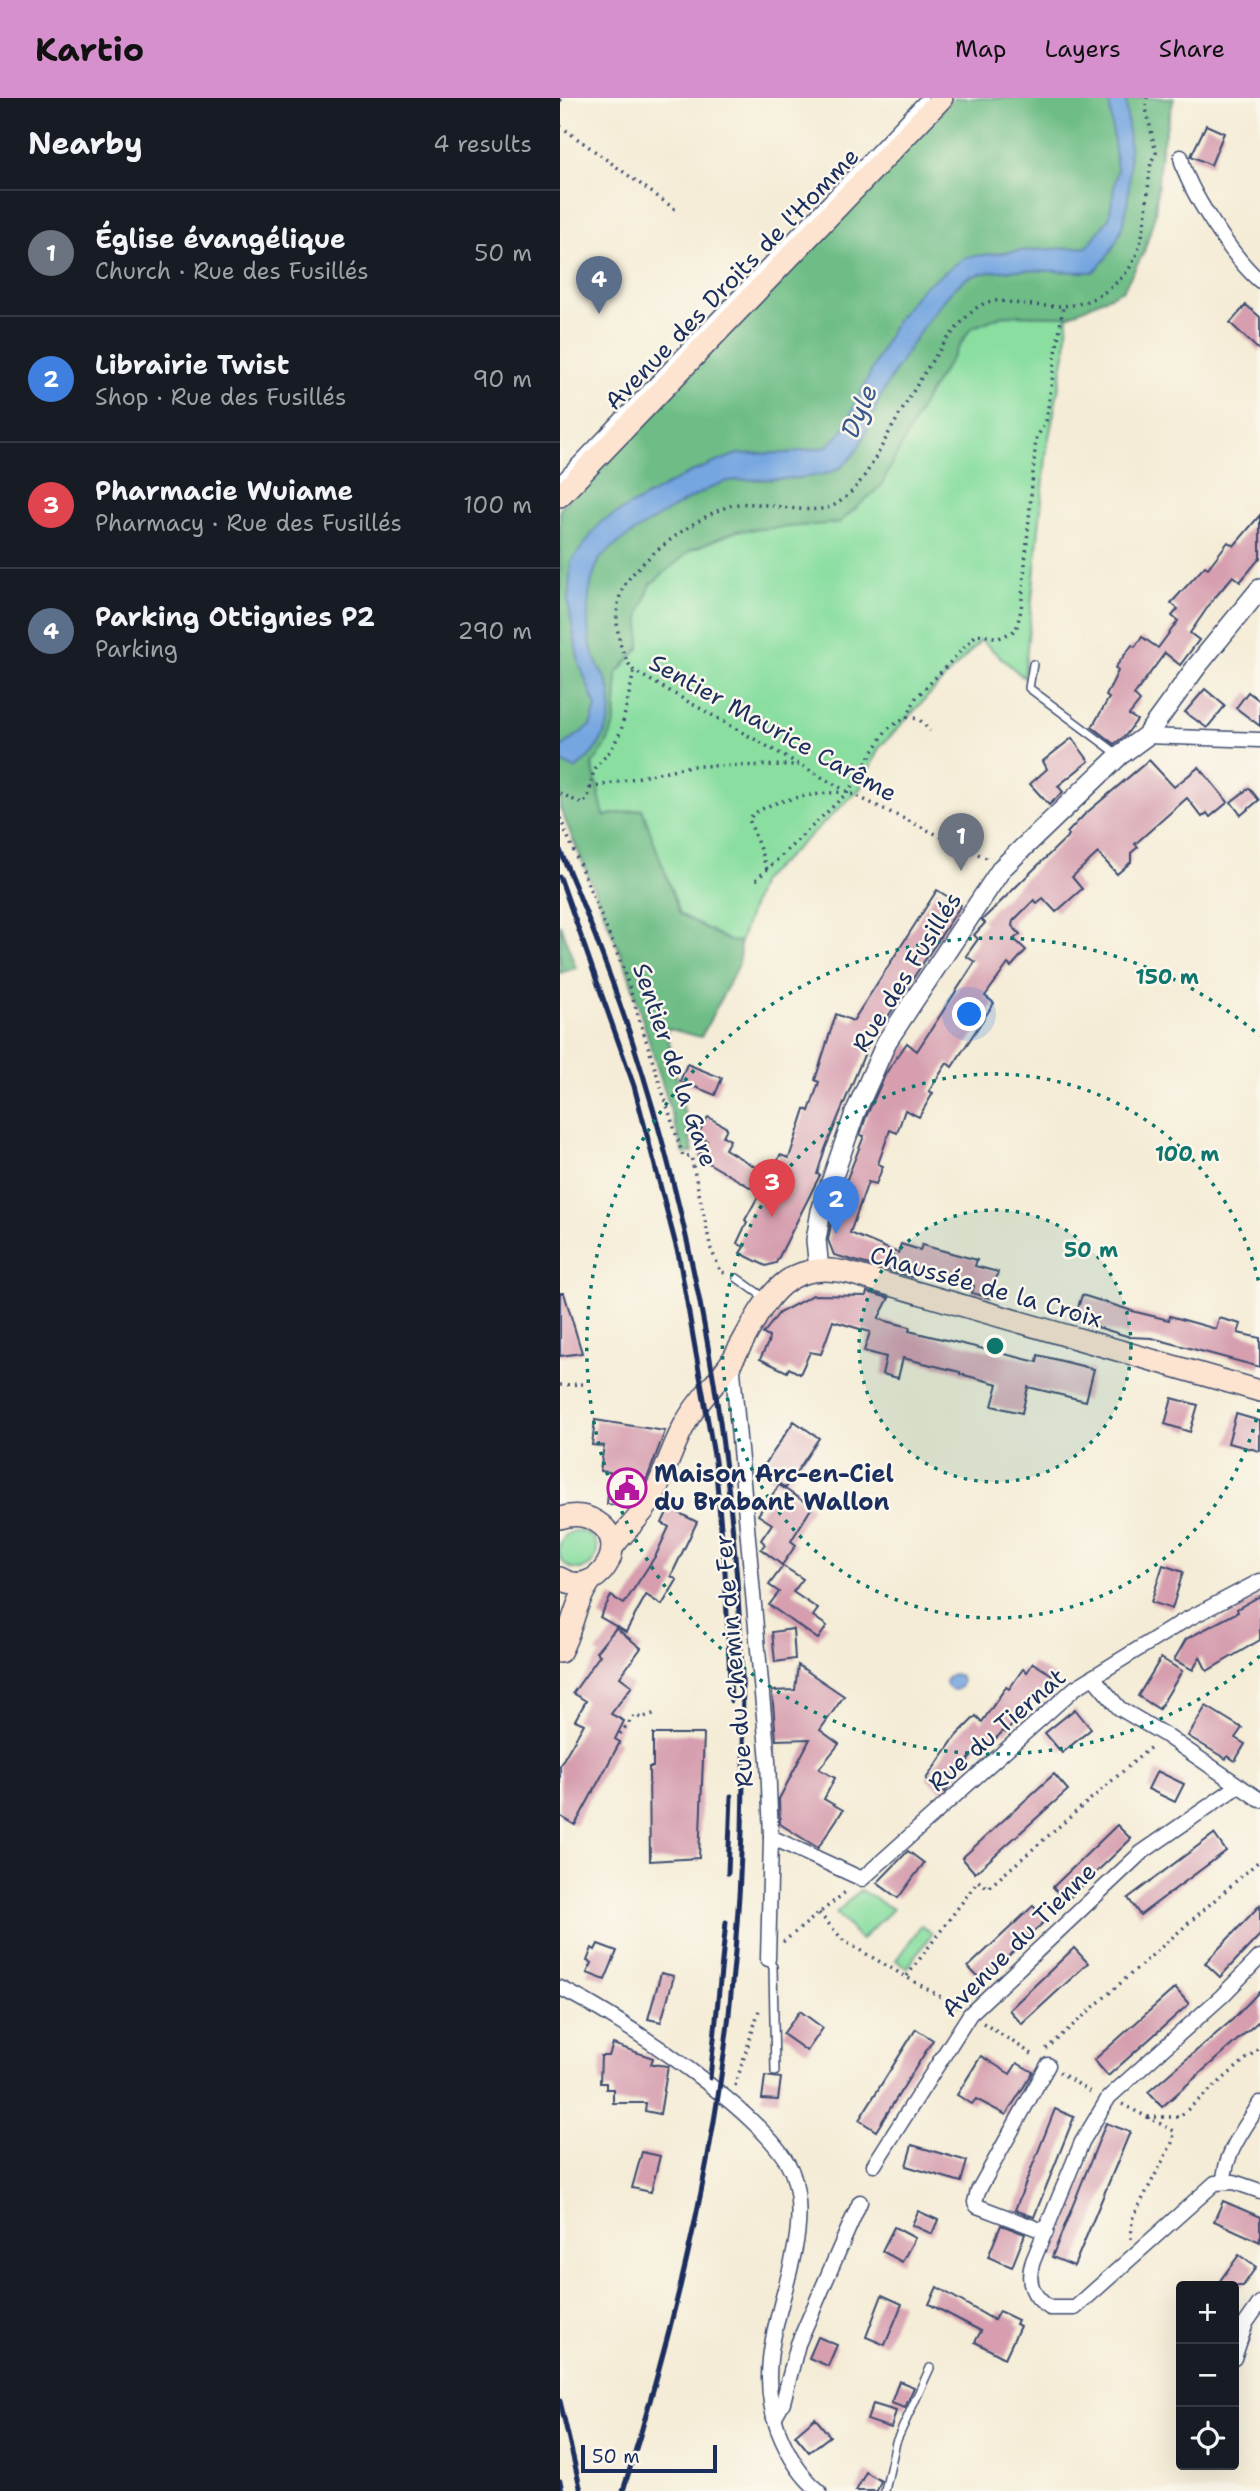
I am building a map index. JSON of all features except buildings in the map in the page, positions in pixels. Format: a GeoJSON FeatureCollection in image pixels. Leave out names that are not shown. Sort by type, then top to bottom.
{"type":"FeatureCollection","features":[{"type":"Feature","properties":{"kind":"main road","name":"Avenue des Droits de l'Homme"},"geometry":{"type":"LineString","coordinates":[[560,496],[942,98]]}},
{"type":"Feature","properties":{"kind":"main road"},"geometry":{"type":"LineString","coordinates":[[560,1652],[570,1633],[574,1607],[591,1580],[608,1564],[612,1548],[628,1525],[645,1510],[685,1423],[732,1360],[766,1299],[795,1275],[819,1269]]}},
{"type":"Feature","properties":{"kind":"main road","name":"Chaussée de la Croix"},"geometry":{"type":"LineString","coordinates":[[819,1269],[849,1273],[1260,1391]]}},
{"type":"Feature","properties":{"kind":"main road"},"geometry":{"type":"LineString","coordinates":[[564,1514],[586,1517],[603,1525],[628,1525]]}},
{"type":"Feature","properties":{"kind":"main road"},"geometry":{"type":"LineString","coordinates":[[603,1525],[610,1534],[612,1548]]}},
{"type":"Feature","properties":{"kind":"main road"},"geometry":{"type":"LineString","coordinates":[[561,1579],[575,1584],[591,1580]]}},
{"type":"Feature","properties":{"kind":"main road"},"geometry":{"type":"LineString","coordinates":[[561,1579],[574,1607]]}},
{"type":"Feature","properties":{"kind":"street"},"geometry":{"type":"LineString","coordinates":[[1181,157],[1194,187],[1230,248],[1260,281]]}},
{"type":"Feature","properties":{"kind":"street","name":"Rue des Fusillés"},"geometry":{"type":"LineString","coordinates":[[819,1269],[816,1240],[821,1211],[855,1113],[887,1041],[1002,868],[1120,755],[1146,736],[1197,666],[1260,589]]}},
{"type":"Feature","properties":{"kind":"street"},"geometry":{"type":"LineString","coordinates":[[1146,736],[1260,740]]}},
{"type":"Feature","properties":{"kind":"street","name":"Rue du Chemin de Fer"},"geometry":{"type":"LineString","coordinates":[[732,1360],[760,1660],[771,1837],[768,1956]]}},
{"type":"Feature","properties":{"kind":"street","name":"Rue du Tiernat"},"geometry":{"type":"LineString","coordinates":[[862,1879],[1075,1688],[1182,1622],[1260,1581]]}},
{"type":"Feature","properties":{"kind":"street"},"geometry":{"type":"LineString","coordinates":[[1093,1677],[1119,1708],[1165,1735],[1260,1800]]}},
{"type":"Feature","properties":{"kind":"street","name":"Avenue du Tienne"},"geometry":{"type":"LineString","coordinates":[[874,2165],[970,2014],[1142,1853],[1238,1786]]}},
{"type":"Feature","properties":{"kind":"street"},"geometry":{"type":"LineString","coordinates":[[771,1837],[862,1879]]}},
{"type":"Feature","properties":{"kind":"street"},"geometry":{"type":"LineString","coordinates":[[1260,1957],[1222,1996],[1109,2097],[1082,2142],[1031,2269],[1030,2283],[1042,2303],[1058,2310],[1083,2304],[1203,2192],[1224,2181],[1260,2191]]}},
{"type":"Feature","properties":{"kind":"street"},"geometry":{"type":"LineString","coordinates":[[560,1988],[597,2006],[718,2091],[779,2150],[792,2173],[798,2198],[795,2241],[769,2357],[769,2395],[785,2447],[812,2489]]}},
{"type":"Feature","properties":{"kind":"street"},"geometry":{"type":"LineString","coordinates":[[1042,2061],[975,2202],[977,2206],[1046,2232]]}},
{"type":"Feature","properties":{"kind":"street"},"geometry":{"type":"LineString","coordinates":[[1224,2181],[1226,2164],[1260,2103]]}},
{"type":"Feature","properties":{"kind":"street"},"geometry":{"type":"LineString","coordinates":[[774,2418],[783,2402],[798,2344],[860,2202]]}},
{"type":"Feature","properties":{"kind":"street"},"geometry":{"type":"LineString","coordinates":[[1239,2344],[1246,2323],[1260,2303]]}},
{"type":"Feature","properties":{"kind":"lane"},"geometry":{"type":"LineString","coordinates":[[560,479],[924,98]]}},
{"type":"Feature","properties":{"kind":"lane"},"geometry":{"type":"LineString","coordinates":[[1033,664],[1029,688],[1120,755]]}},
{"type":"Feature","properties":{"kind":"lane"},"geometry":{"type":"LineString","coordinates":[[737,1278],[766,1299]]}},
{"type":"Feature","properties":{"kind":"lane"},"geometry":{"type":"LineString","coordinates":[[768,1956],[773,1967],[775,2072]]}},
{"type":"Feature","properties":{"kind":"lane"},"geometry":{"type":"LineString","coordinates":[[885,2491],[906,2415],[930,2368]]}},
{"type":"Feature","properties":{"kind":"path","name":"Sentier Maurice Carême"},"geometry":{"type":"LineString","coordinates":[[1002,868],[848,792],[634,671],[626,661],[620,644],[620,603],[624,587],[657,553],[692,526],[732,505],[816,508],[834,506],[857,489],[929,364],[962,321],[982,304],[995,300],[1063,307],[1083,304],[1106,294],[1128,271],[1139,244],[1150,162],[1156,153],[1146,108],[1147,98]]}},
{"type":"Feature","properties":{"kind":"path"},"geometry":{"type":"LineString","coordinates":[[560,126],[680,212]]}},
{"type":"Feature","properties":{"kind":"path"},"geometry":{"type":"LineString","coordinates":[[756,880],[848,792],[887,729],[907,717],[916,698],[977,634],[999,638],[1016,630],[1021,610],[1036,439],[1046,421],[1063,307]]}},
{"type":"Feature","properties":{"kind":"path"},"geometry":{"type":"LineString","coordinates":[[560,793],[582,804],[588,798],[594,769],[611,750],[621,731],[634,671]]}},
{"type":"Feature","properties":{"kind":"path"},"geometry":{"type":"LineString","coordinates":[[907,717],[919,719],[930,731]]}},
{"type":"Feature","properties":{"kind":"path"},"geometry":{"type":"LineString","coordinates":[[590,788],[690,766],[802,765]]}},
{"type":"Feature","properties":{"kind":"path"},"geometry":{"type":"LineString","coordinates":[[767,869],[749,819],[757,809],[816,794],[848,792]]}},
{"type":"Feature","properties":{"kind":"path","name":"Sentier de la Gare"},"geometry":{"type":"LineString","coordinates":[[560,818],[623,968],[683,1156],[691,1156],[711,1249],[721,1272],[737,1278]]}},
{"type":"Feature","properties":{"kind":"path"},"geometry":{"type":"LineString","coordinates":[[560,1385],[584,1384]]}},
{"type":"Feature","properties":{"kind":"path"},"geometry":{"type":"LineString","coordinates":[[620,1734],[635,1715],[641,1718],[656,1713]]}},
{"type":"Feature","properties":{"kind":"path"},"geometry":{"type":"LineString","coordinates":[[907,1976],[978,1881],[988,1888],[1165,1735]]}},
{"type":"Feature","properties":{"kind":"path"},"geometry":{"type":"LineString","coordinates":[[1042,2061],[1260,1860]]}},
{"type":"Feature","properties":{"kind":"path"},"geometry":{"type":"LineString","coordinates":[[768,1956],[862,1879]]}},
{"type":"Feature","properties":{"kind":"path"},"geometry":{"type":"LineString","coordinates":[[732,2105],[761,2002]]}},
{"type":"Feature","properties":{"kind":"path"},"geometry":{"type":"LineString","coordinates":[[1146,2117],[1179,2117],[1260,2047]]}},
{"type":"Feature","properties":{"kind":"path"},"geometry":{"type":"LineString","coordinates":[[1109,2097],[1174,2131],[1173,2141],[1132,2219],[1129,2235],[1137,2254]]}},
{"type":"Feature","properties":{"kind":"green space"},"geometry":{"type":"Polygon","coordinates":[[[954,98],[1174,98],[1161,149],[1155,214],[1144,252],[1123,290],[1068,316],[1003,315],[971,328],[927,396],[881,486],[839,523],[736,531],[691,550],[651,584],[640,613],[640,647],[617,673],[616,710],[612,732],[592,764],[604,816],[642,809],[680,914],[729,941],[740,942],[739,964],[701,1037],[666,1028],[693,1152],[684,1154],[626,966],[560,808],[560,509],[954,98]]]}},
{"type":"Feature","properties":{"kind":"green space"},"geometry":{"type":"Polygon","coordinates":[[[1003,315],[1068,316],[1066,349],[1047,448],[1024,678],[981,640],[879,748],[860,789],[761,881],[740,942],[729,942],[680,914],[642,810],[604,816],[592,764],[612,732],[616,710],[617,673],[640,647],[640,613],[651,584],[691,550],[736,531],[772,527],[927,396],[971,328],[1003,315]]]}},
{"type":"Feature","properties":{"kind":"green space"},"geometry":{"type":"Polygon","coordinates":[[[560,924],[576,968],[560,973],[560,924]]]}},
{"type":"Feature","properties":{"kind":"green space"},"geometry":{"type":"Polygon","coordinates":[[[578,1531],[591,1537],[597,1550],[591,1563],[578,1569],[565,1563],[559,1550],[565,1537],[578,1531]]]}},
{"type":"Feature","properties":{"kind":"green space"},"geometry":{"type":"Polygon","coordinates":[[[860,1890],[893,1909],[861,1940],[836,1913],[860,1890]]]}},
{"type":"Feature","properties":{"kind":"green space"},"geometry":{"type":"Polygon","coordinates":[[[921,1926],[932,1933],[907,1968],[896,1960],[921,1926]]]}},
{"type":"Feature","properties":{"kind":"water","name":"Dyle"},"geometry":{"type":"Polygon","coordinates":[[[1109,98],[1126,98],[1130,168],[1125,214],[1119,236],[1108,255],[1093,272],[1016,270],[972,276],[947,296],[918,335],[882,394],[857,450],[846,464],[815,476],[729,481],[719,484],[660,516],[606,553],[599,561],[591,582],[588,619],[593,654],[610,692],[608,726],[592,754],[575,769],[561,762],[560,748],[590,726],[596,707],[579,663],[568,602],[571,562],[601,522],[691,472],[737,454],[787,453],[826,447],[842,432],[894,324],[921,289],[966,257],[1087,247],[1109,218],[1117,170],[1109,98]]]}},
{"type":"Feature","properties":{"kind":"water"},"geometry":{"type":"Polygon","coordinates":[[[954,1674],[960,1676],[960,1688],[954,1690],[948,1688],[946,1682],[948,1676],[954,1674]]]}},
{"type":"Feature","properties":{"kind":"railway"},"geometry":{"type":"LineString","coordinates":[[560,850],[614,988],[659,1130],[694,1275],[720,1421],[736,1569],[743,1718],[741,1866],[729,2014],[712,2135],[688,2255],[658,2374],[623,2491]]}},
{"type":"Feature","properties":{"kind":"railway"},"geometry":{"type":"LineString","coordinates":[[560,877],[634,1086],[679,1257],[715,1461],[725,1572],[731,1701]]}},
{"type":"Feature","properties":{"kind":"railway"},"geometry":{"type":"LineString","coordinates":[[728,1873],[731,1796]]}},
{"type":"Feature","properties":{"kind":"railway"},"geometry":{"type":"LineString","coordinates":[[710,2078],[726,1922]]}},
{"type":"Feature","properties":{"kind":"railway"},"geometry":{"type":"LineString","coordinates":[[560,2401],[581,2491]]}},
{"type":"Feature","properties":{"kind":"railway"},"geometry":{"type":"LineString","coordinates":[[560,2481],[562,2491]]}},
{"type":"Feature","properties":{"kind":"place","name":"Parking Ottignies P2"},"geometry":{"type":"Point","coordinates":[599,314]}},
{"type":"Feature","properties":{"kind":"place","name":"Église évangélique"},"geometry":{"type":"Point","coordinates":[961,871]}},
{"type":"Feature","properties":{"kind":"place","name":"Pharmacie Wuiame"},"geometry":{"type":"Point","coordinates":[772,1217]}},
{"type":"Feature","properties":{"kind":"place","name":"Librairie Twist"},"geometry":{"type":"Point","coordinates":[836,1234]}},
{"type":"Feature","properties":{"kind":"place","name":"Maison Arc-en-Ciel du Brabant Wallon"},"geometry":{"type":"Point","coordinates":[627,1488]}}]}
